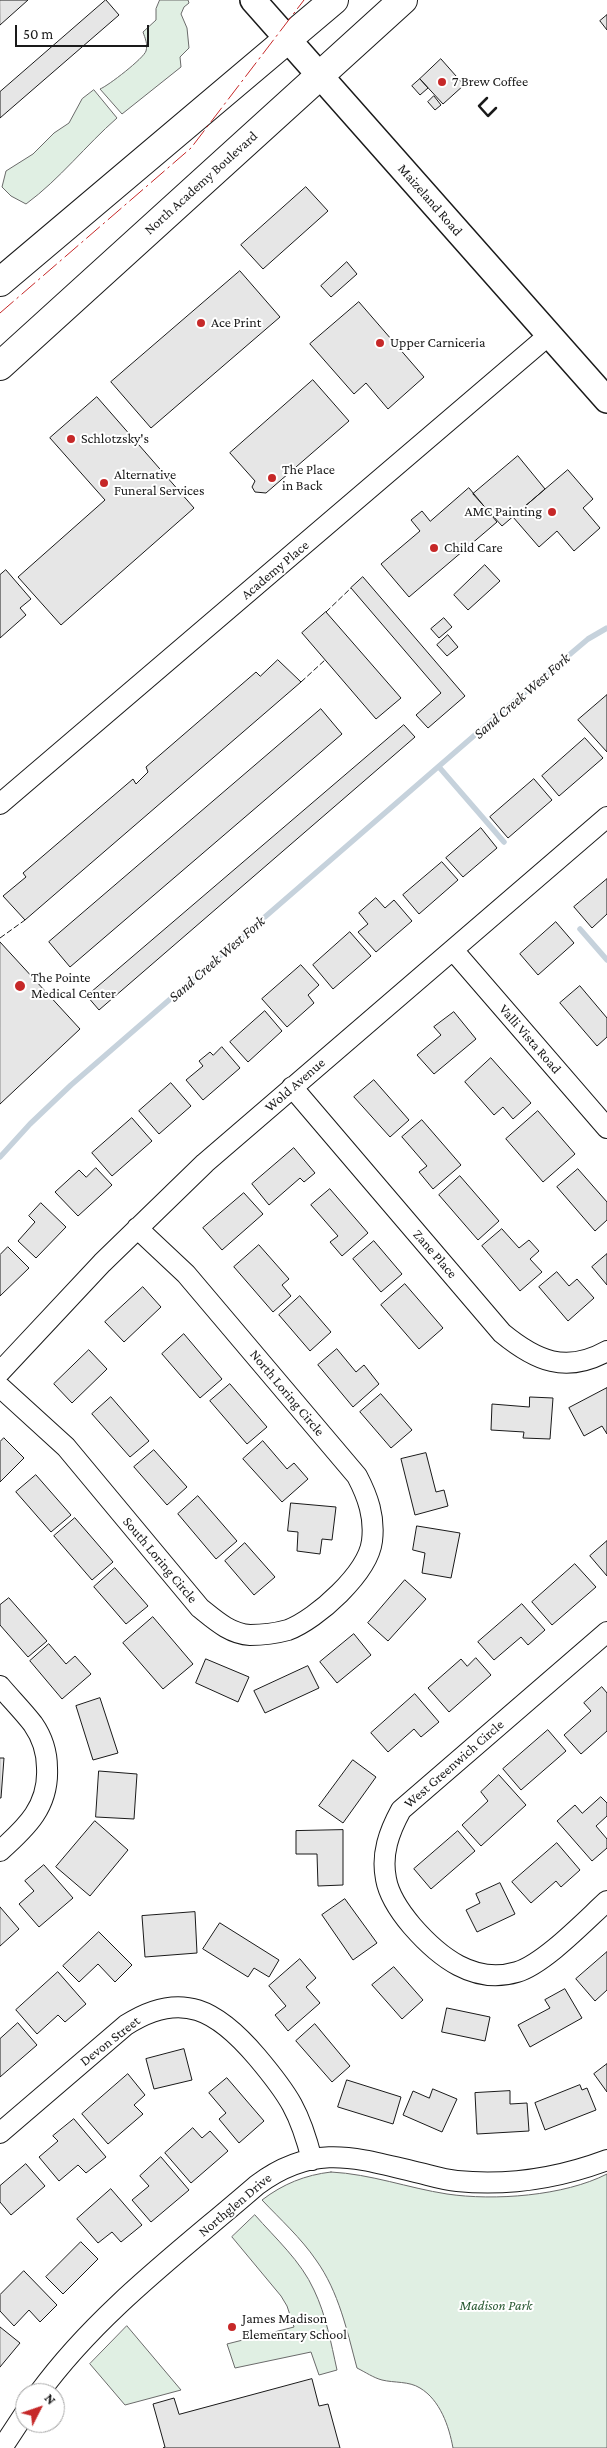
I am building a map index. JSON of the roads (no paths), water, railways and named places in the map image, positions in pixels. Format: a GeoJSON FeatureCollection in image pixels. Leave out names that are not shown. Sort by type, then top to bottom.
{"type":"FeatureCollection","features":[{"type":"Feature","properties":{"kind":"highway"},"geometry":{"type":"LineString","coordinates":[[0,282],[334,0]]}},
{"type":"Feature","properties":{"kind":"highway","name":"North Academy Boulevard"},"geometry":{"type":"LineString","coordinates":[[0,366],[319,74],[403,0]]}},
{"type":"Feature","properties":{"kind":"main road","name":"Maizeland Road"},"geometry":{"type":"LineString","coordinates":[[252,0],[607,400]]}},
{"type":"Feature","properties":{"kind":"street","name":"Academy Place"},"geometry":{"type":"LineString","coordinates":[[0,804],[549,335]]}},
{"type":"Feature","properties":{"kind":"street","name":"Wold Avenue"},"geometry":{"type":"LineString","coordinates":[[0,1372],[136,1228],[205,1163],[607,817]]}},
{"type":"Feature","properties":{"kind":"street","name":"Valli Vista Road"},"geometry":{"type":"LineString","coordinates":[[453,950],[607,1128]]}},
{"type":"Feature","properties":{"kind":"street","name":"Zane Place"},"geometry":{"type":"LineString","coordinates":[[292,1087],[502,1333],[519,1347],[538,1357],[560,1363],[578,1363],[607,1351]]}},
{"type":"Feature","properties":{"kind":"street","name":"North Loring Circle"},"geometry":{"type":"LineString","coordinates":[[136,1228],[186,1274],[357,1476],[368,1498],[374,1522],[372,1543],[365,1563],[351,1583]]}},
{"type":"Feature","properties":{"kind":"street","name":"South Loring Circle"},"geometry":{"type":"LineString","coordinates":[[0,1387],[66,1446],[200,1608],[225,1627],[250,1635],[287,1630],[304,1622],[351,1583]]}},
{"type":"Feature","properties":{"kind":"street","name":"West Greenwich Circle"},"geometry":{"type":"LineString","coordinates":[[607,1632],[401,1810],[389,1837],[384,1865],[386,1881],[393,1897],[403,1914],[429,1945],[462,1968],[479,1974],[498,1976],[518,1972],[535,1963],[607,1902]]}},
{"type":"Feature","properties":{"kind":"street"},"geometry":{"type":"LineString","coordinates":[[0,1686],[33,1725],[42,1740],[47,1758],[48,1779],[45,1796],[37,1813],[23,1831],[0,1851]]}},
{"type":"Feature","properties":{"kind":"street","name":"Devon Street"},"geometry":{"type":"LineString","coordinates":[[0,2134],[126,2026],[142,2015],[158,2009],[193,2009],[213,2016],[230,2027],[286,2091],[299,2117],[312,2160]]}},
{"type":"Feature","properties":{"kind":"street","name":"Northglen Drive"},"geometry":{"type":"LineString","coordinates":[[47,2383],[66,2360],[116,2308],[257,2185],[273,2173],[287,2167],[331,2156],[350,2157],[455,2181],[484,2182],[521,2181],[546,2177],[580,2170],[607,2160]]}},
{"type":"Feature","properties":{"kind":"street"},"geometry":{"type":"LineString","coordinates":[[2,2448],[15,2428]]}},
{"type":"Feature","properties":{"kind":"waterway","name":"Sand Creek West Fork"},"geometry":{"type":"LineString","coordinates":[[0,1157],[30,1124],[71,1085],[491,721],[588,639],[607,628]]}},
{"type":"Feature","properties":{"kind":"waterway","name":"Sand Creek West Fork"},"geometry":{"type":"LineString","coordinates":[[439,767],[504,842]]}},
{"type":"Feature","properties":{"kind":"waterway","name":"Sand Creek West Fork"},"geometry":{"type":"LineString","coordinates":[[580,929],[607,960]]}},
{"type":"Feature","properties":{"kind":"place","name":"7 Brew Coffee"},"geometry":{"type":"Point","coordinates":[442,82]}},
{"type":"Feature","properties":{"kind":"place","name":"Ace Print"},"geometry":{"type":"Point","coordinates":[201,323]}},
{"type":"Feature","properties":{"kind":"place","name":"Upper Carniceria"},"geometry":{"type":"Point","coordinates":[380,343]}},
{"type":"Feature","properties":{"kind":"place","name":"Schlotzsky's"},"geometry":{"type":"Point","coordinates":[71,439]}},
{"type":"Feature","properties":{"kind":"place","name":"The Place in Back"},"geometry":{"type":"Point","coordinates":[272,478]}},
{"type":"Feature","properties":{"kind":"place","name":"Alternative Funeral Services"},"geometry":{"type":"Point","coordinates":[104,483]}},
{"type":"Feature","properties":{"kind":"place","name":"AMC Painting"},"geometry":{"type":"Point","coordinates":[552,512]}},
{"type":"Feature","properties":{"kind":"place","name":"Child Care"},"geometry":{"type":"Point","coordinates":[434,548]}},
{"type":"Feature","properties":{"kind":"place","name":"The Pointe Medical Center"},"geometry":{"type":"Point","coordinates":[20,986]}},
{"type":"Feature","properties":{"kind":"place","name":"James Madison Elementary School"},"geometry":{"type":"Point","coordinates":[232,2327]}},
{"type":"Feature","properties":{"kind":"park label","name":"Madison Park"},"geometry":{"type":"Point","coordinates":[496,2306]}}]}
